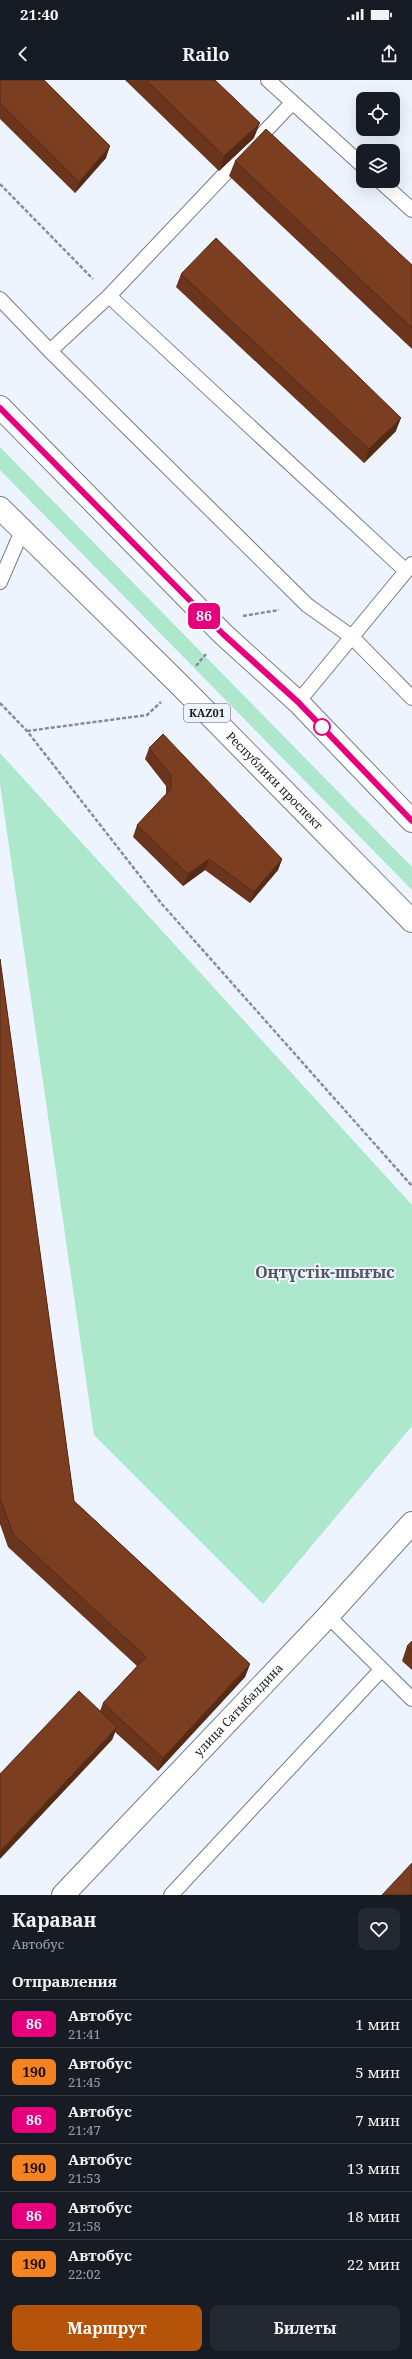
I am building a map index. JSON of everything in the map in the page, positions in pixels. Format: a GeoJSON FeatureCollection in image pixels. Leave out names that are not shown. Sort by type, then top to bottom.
{"type":"FeatureCollection","features":[{"type":"Feature","properties":{"kind":"main road"},"geometry":{"type":"LineString","coordinates":[[0,408],[223,634],[298,702],[412,821]]}},
{"type":"Feature","properties":{"kind":"main road","name":"Республики проспект"},"geometry":{"type":"LineString","coordinates":[[0,508],[180,685],[412,920]]}},
{"type":"Feature","properties":{"kind":"main road","name":"улица Сатыбалдина"},"geometry":{"type":"LineString","coordinates":[[63,1895],[328,1616],[412,1523]]}},
{"type":"Feature","properties":{"kind":"lane"},"geometry":{"type":"LineString","coordinates":[[268,80],[356,160]]}},
{"type":"Feature","properties":{"kind":"lane"},"geometry":{"type":"LineString","coordinates":[[50,351],[110,296],[292,103]]}},
{"type":"Feature","properties":{"kind":"lane"},"geometry":{"type":"LineString","coordinates":[[388,188],[412,210]]}},
{"type":"Feature","properties":{"kind":"lane"},"geometry":{"type":"LineString","coordinates":[[110,296],[409,568],[298,702]]}},
{"type":"Feature","properties":{"kind":"lane"},"geometry":{"type":"LineString","coordinates":[[0,299],[50,351],[307,605],[352,637],[412,698]]}},
{"type":"Feature","properties":{"kind":"lane"},"geometry":{"type":"LineString","coordinates":[[0,582],[22,531]]}},
{"type":"Feature","properties":{"kind":"lane"},"geometry":{"type":"LineString","coordinates":[[328,1616],[412,1699]]}},
{"type":"Feature","properties":{"kind":"lane"},"geometry":{"type":"LineString","coordinates":[[171,1895],[381,1670]]}},
{"type":"Feature","properties":{"kind":"path"},"geometry":{"type":"LineString","coordinates":[[0,184],[110,296]]}},
{"type":"Feature","properties":{"kind":"path"},"geometry":{"type":"LineString","coordinates":[[0,703],[28,731],[161,903],[412,1186]]}},
{"type":"Feature","properties":{"kind":"path"},"geometry":{"type":"LineString","coordinates":[[28,731],[147,715]]}},
{"type":"Feature","properties":{"kind":"green space"},"geometry":{"type":"Polygon","coordinates":[[[0,447],[412,867],[412,890],[0,470],[0,447]]]}},
{"type":"Feature","properties":{"kind":"green space"},"geometry":{"type":"Polygon","coordinates":[[[0,753],[412,1205],[412,1426],[263,1604],[94,1435],[0,784],[0,753]]]}},
{"type":"Feature","properties":{"kind":"building"},"geometry":{"type":"Polygon","coordinates":[[[0,80],[44,80],[110,146],[79,182],[0,103],[0,80]]]}},
{"type":"Feature","properties":{"kind":"building"},"geometry":{"type":"Polygon","coordinates":[[[146,80],[215,80],[260,123],[224,156],[146,80]]]}},
{"type":"Feature","properties":{"kind":"building"},"geometry":{"type":"Polygon","coordinates":[[[266,129],[412,265],[412,328],[235,161],[266,129]]]}},
{"type":"Feature","properties":{"kind":"building"},"geometry":{"type":"Polygon","coordinates":[[[216,238],[401,418],[369,449],[181,274],[216,238]]]}},
{"type":"Feature","properties":{"kind":"building"},"geometry":{"type":"Polygon","coordinates":[[[163,734],[282,859],[254,892],[209,859],[188,874],[137,825],[171,789],[171,775],[149,748],[163,734]]]}},
{"type":"Feature","properties":{"kind":"building"},"geometry":{"type":"Polygon","coordinates":[[[0,959],[74,1501],[250,1664],[163,1758],[103,1703],[146,1657],[13,1534],[0,1498],[0,959]]]}},
{"type":"Feature","properties":{"kind":"building"},"geometry":{"type":"Polygon","coordinates":[[[412,1641],[412,1650],[407,1646],[412,1641]]]}},
{"type":"Feature","properties":{"kind":"building"},"geometry":{"type":"Polygon","coordinates":[[[79,1691],[117,1727],[0,1851],[0,1774],[79,1691]]]}},
{"type":"Feature","properties":{"kind":"building"},"geometry":{"type":"Polygon","coordinates":[[[412,1863],[412,1895],[382,1895],[412,1863]]]}},
{"type":"Feature","properties":{"kind":"bus line","name":"86"},"geometry":{"type":"LineString","coordinates":[[0,408],[223,634],[298,702],[412,821]]}},
{"type":"Feature","properties":{"kind":"district","name":"Оңтүстік-шығыс"},"geometry":{"type":"Point","coordinates":[325,1272]}}]}
